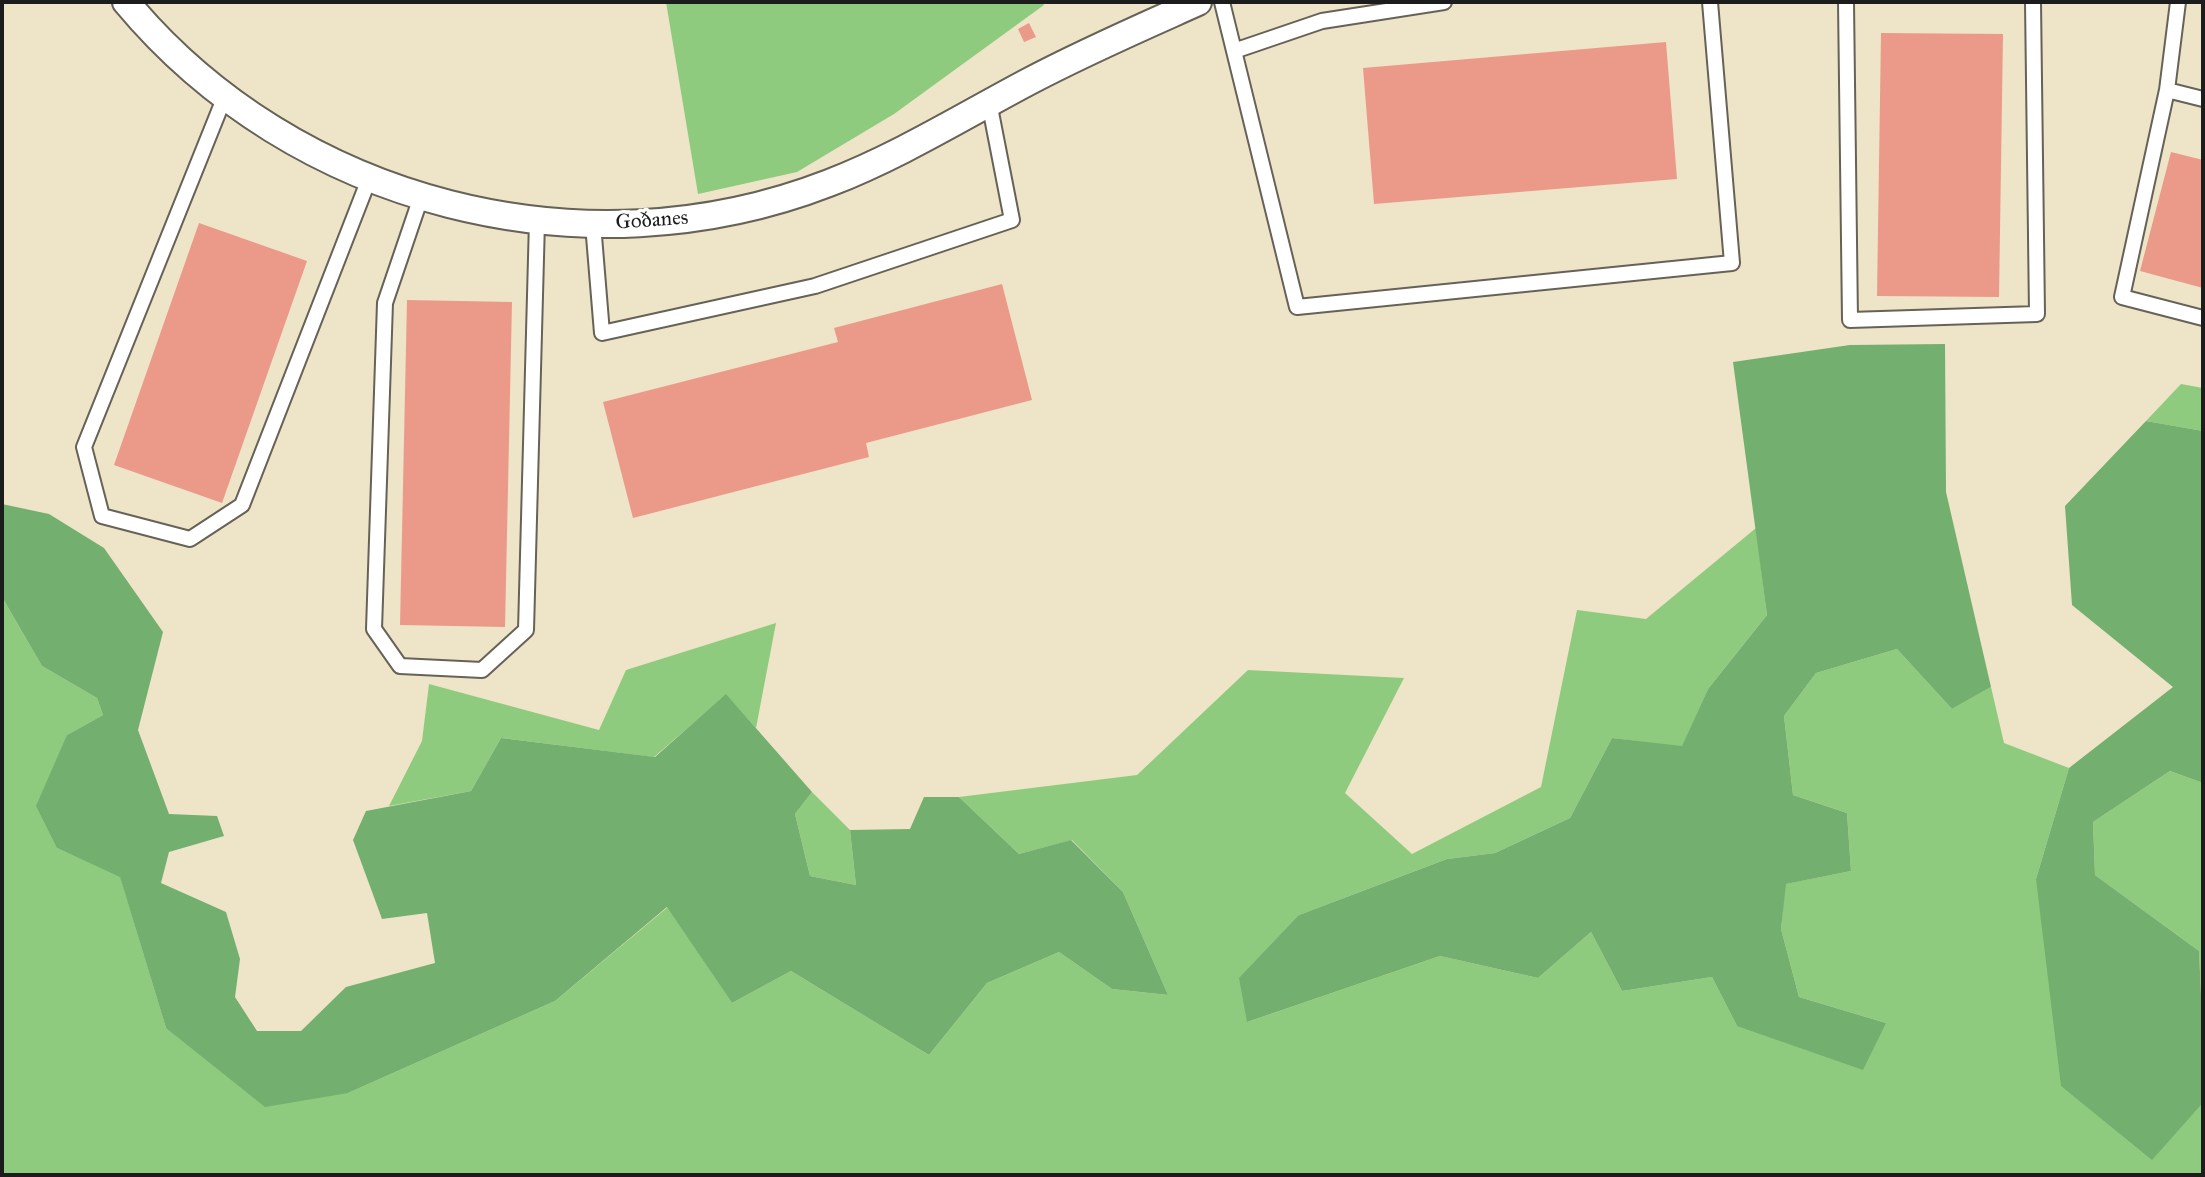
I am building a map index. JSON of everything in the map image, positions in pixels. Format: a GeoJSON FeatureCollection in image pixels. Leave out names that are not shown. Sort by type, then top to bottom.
{"type":"FeatureCollection","features":[{"type":"Feature","properties":{"kind":"street","name":"Goðanes"},"geometry":{"type":"LineString","coordinates":[[126,2],[167,46],[225,96],[305,149],[369,179],[470,210],[537,221],[593,224],[671,222],[725,213],[778,200],[829,183],[879,161],[1065,62],[1198,2]]}},
{"type":"Feature","properties":{"kind":"lane"},"geometry":{"type":"LineString","coordinates":[[1222,2],[1297,307],[1732,262],[1710,2]]}},
{"type":"Feature","properties":{"kind":"lane"},"geometry":{"type":"LineString","coordinates":[[1234,51],[1322,22],[1444,2]]}},
{"type":"Feature","properties":{"kind":"lane"},"geometry":{"type":"LineString","coordinates":[[1846,2],[1850,320],[2037,314],[2033,2]]}},
{"type":"Feature","properties":{"kind":"lane"},"geometry":{"type":"LineString","coordinates":[[2178,2],[2167,90],[2122,297],[2203,318]]}},
{"type":"Feature","properties":{"kind":"lane"},"geometry":{"type":"LineString","coordinates":[[2167,90],[2203,99]]}},
{"type":"Feature","properties":{"kind":"lane"},"geometry":{"type":"LineString","coordinates":[[225,96],[84,447],[102,516],[190,539],[242,505],[369,179]]}},
{"type":"Feature","properties":{"kind":"lane"},"geometry":{"type":"LineString","coordinates":[[593,224],[603,333],[815,286],[1012,220],[989,102]]}},
{"type":"Feature","properties":{"kind":"lane"},"geometry":{"type":"LineString","coordinates":[[421,197],[385,303],[374,629],[400,666],[482,670],[526,630],[537,221]]}},
{"type":"Feature","properties":{"kind":"green space"},"geometry":{"type":"Polygon","coordinates":[[[666,2],[1042,2],[1044,5],[894,114],[797,172],[698,194],[666,2]]]}},
{"type":"Feature","properties":{"kind":"green space"},"geometry":{"type":"Polygon","coordinates":[[[1945,344],[1946,492],[1991,687],[1952,709],[1897,649],[1816,673],[1784,716],[1793,795],[1847,813],[1851,871],[1786,884],[1781,929],[1799,997],[1886,1023],[1863,1070],[1737,1026],[1712,977],[1622,991],[1591,932],[1538,978],[1440,956],[1247,1022],[1239,978],[1299,915],[1447,859],[1495,853],[1570,818],[1612,738],[1682,746],[1708,689],[1767,615],[1733,362],[1850,345],[1945,344]]]}},
{"type":"Feature","properties":{"kind":"green space"},"geometry":{"type":"Polygon","coordinates":[[[2181,384],[2203,388],[2203,431],[2146,421],[2181,384]]]}},
{"type":"Feature","properties":{"kind":"green space"},"geometry":{"type":"Polygon","coordinates":[[[2146,421],[2203,431],[2203,783],[2170,771],[2093,822],[2095,875],[2199,951],[2203,1103],[2152,1160],[2061,1086],[2036,879],[2069,768],[2173,687],[2072,605],[2065,506],[2146,421]]]}},
{"type":"Feature","properties":{"kind":"green space"},"geometry":{"type":"Polygon","coordinates":[[[2,504],[49,514],[104,548],[163,632],[138,730],[169,814],[217,816],[224,836],[169,852],[161,883],[226,912],[240,959],[235,997],[257,1031],[301,1031],[346,987],[435,963],[427,913],[382,919],[353,840],[366,811],[471,791],[501,738],[655,757],[726,694],[812,792],[795,814],[810,876],[856,885],[850,830],[910,829],[924,797],[959,797],[1019,854],[1071,840],[1123,892],[1168,995],[1112,989],[1059,952],[987,983],[929,1055],[791,971],[732,1003],[667,907],[555,1001],[348,1093],[265,1107],[166,1028],[120,877],[57,848],[36,806],[67,735],[103,715],[97,698],[42,666],[2,597],[2,504]]]}},
{"type":"Feature","properties":{"kind":"green space"},"geometry":{"type":"Polygon","coordinates":[[[1756,528],[1767,615],[1708,689],[1682,747],[1612,738],[1570,818],[1495,853],[1447,859],[1299,915],[1247,1022],[1440,956],[1538,978],[1591,932],[1622,991],[1712,977],[1737,1026],[1886,1023],[1799,997],[1781,929],[1785,884],[1851,871],[1847,813],[1793,795],[1784,716],[1816,673],[1897,649],[1952,709],[1991,687],[2004,743],[2069,768],[2036,879],[2152,1159],[2203,1103],[2203,1175],[2,1175],[2,597],[42,666],[97,698],[103,715],[67,735],[57,848],[120,876],[166,1028],[348,1093],[555,1001],[668,907],[732,1003],[791,971],[929,1055],[987,983],[1059,952],[1112,989],[1168,995],[1123,892],[1072,840],[1019,854],[959,797],[1137,775],[1248,670],[1404,678],[1345,793],[1412,854],[1541,787],[1577,610],[1646,619],[1756,528]]]}},
{"type":"Feature","properties":{"kind":"green space"},"geometry":{"type":"Polygon","coordinates":[[[776,623],[756,728],[726,695],[654,757],[501,738],[471,791],[389,806],[422,741],[429,684],[599,730],[626,670],[776,623]]]}},
{"type":"Feature","properties":{"kind":"green space"},"geometry":{"type":"Polygon","coordinates":[[[2170,771],[2203,783],[2203,1038],[2199,951],[2095,875],[2093,822],[2170,771]]]}},
{"type":"Feature","properties":{"kind":"green space"},"geometry":{"type":"Polygon","coordinates":[[[812,792],[850,830],[856,885],[810,876],[795,814],[812,792]]]}},
{"type":"Feature","properties":{"kind":"building"},"geometry":{"type":"Polygon","coordinates":[[[1029,23],[1036,37],[1024,42],[1018,29],[1029,23]]]}},
{"type":"Feature","properties":{"kind":"building"},"geometry":{"type":"Polygon","coordinates":[[[1881,33],[2003,34],[1999,297],[1877,296],[1881,33]]]}},
{"type":"Feature","properties":{"kind":"building"},"geometry":{"type":"Polygon","coordinates":[[[1666,42],[1677,179],[1374,204],[1363,68],[1666,42]]]}},
{"type":"Feature","properties":{"kind":"building"},"geometry":{"type":"Polygon","coordinates":[[[2171,152],[2203,160],[2203,288],[2140,271],[2171,152]]]}},
{"type":"Feature","properties":{"kind":"building"},"geometry":{"type":"Polygon","coordinates":[[[199,223],[307,261],[222,503],[114,465],[199,223]]]}},
{"type":"Feature","properties":{"kind":"building"},"geometry":{"type":"Polygon","coordinates":[[[1002,284],[1032,400],[866,443],[869,457],[633,518],[603,402],[838,342],[834,328],[1002,284]]]}},
{"type":"Feature","properties":{"kind":"building"},"geometry":{"type":"Polygon","coordinates":[[[407,300],[512,302],[505,627],[400,625],[407,300]]]}}]}
